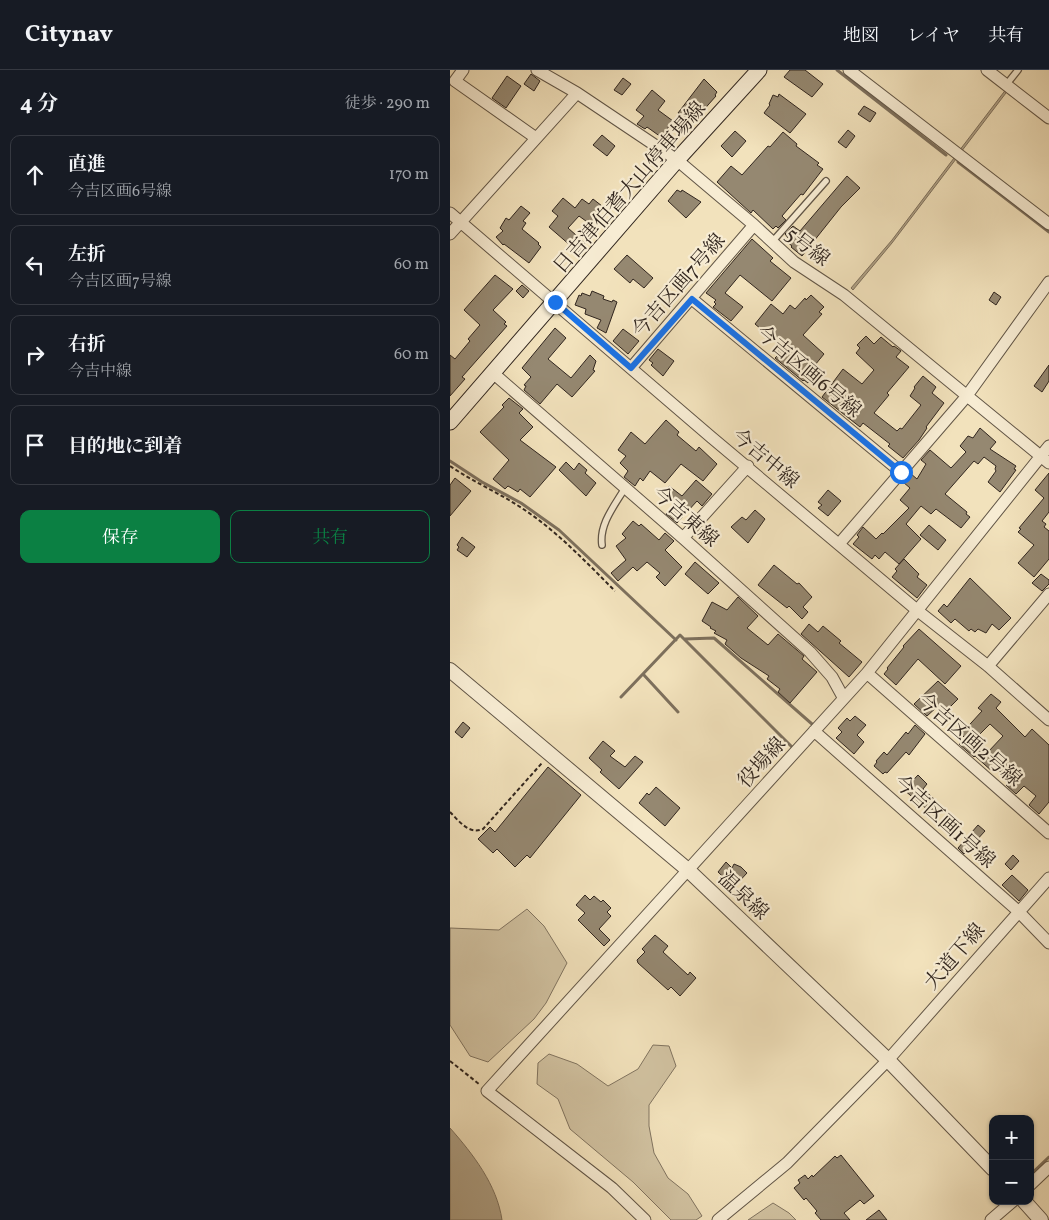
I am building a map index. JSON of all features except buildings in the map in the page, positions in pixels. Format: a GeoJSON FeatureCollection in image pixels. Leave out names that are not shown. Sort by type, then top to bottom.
{"type":"FeatureCollection","features":[{"type":"Feature","properties":{"kind":"main road","name":"日吉津伯耆大山停車場線"},"geometry":{"type":"LineString","coordinates":[[450,422],[677,160],[759,70]]}},
{"type":"Feature","properties":{"kind":"street"},"geometry":{"type":"LineString","coordinates":[[463,70],[453,79],[536,138]]}},
{"type":"Feature","properties":{"kind":"street","name":"5号線"},"geometry":{"type":"LineString","coordinates":[[537,70],[577,93],[677,160],[754,225],[794,262],[844,295],[1045,460]]}},
{"type":"Feature","properties":{"kind":"street"},"geometry":{"type":"LineString","coordinates":[[850,70],[1049,224]]}},
{"type":"Feature","properties":{"kind":"street"},"geometry":{"type":"LineString","coordinates":[[987,70],[1049,118]]}},
{"type":"Feature","properties":{"kind":"street"},"geometry":{"type":"LineString","coordinates":[[450,234],[577,93]]}},
{"type":"Feature","properties":{"kind":"street","name":"今吉中線"},"geometry":{"type":"LineString","coordinates":[[450,212],[631,368],[918,610],[988,666],[1049,720]]}},
{"type":"Feature","properties":{"kind":"street","name":"今吉区画7号線"},"geometry":{"type":"LineString","coordinates":[[631,368],[754,225]]}},
{"type":"Feature","properties":{"kind":"street"},"geometry":{"type":"LineString","coordinates":[[839,544],[966,397],[1049,282]]}},
{"type":"Feature","properties":{"kind":"street","name":"今吉区画6号線"},"geometry":{"type":"LineString","coordinates":[[692,299],[901,472]]}},
{"type":"Feature","properties":{"kind":"street","name":"今吉東線"},"geometry":{"type":"LineString","coordinates":[[493,373],[683,538],[810,652],[832,678],[843,697]]}},
{"type":"Feature","properties":{"kind":"street","name":"役場線"},"geometry":{"type":"LineString","coordinates":[[487,1091],[866,673],[1045,460],[1049,446]]}},
{"type":"Feature","properties":{"kind":"street"},"geometry":{"type":"LineString","coordinates":[[683,538],[748,466]]}},
{"type":"Feature","properties":{"kind":"street"},"geometry":{"type":"LineString","coordinates":[[988,666],[1049,594]]}},
{"type":"Feature","properties":{"kind":"street","name":"温泉線"},"geometry":{"type":"LineString","coordinates":[[450,670],[688,870],[888,1060],[989,1165]]}},
{"type":"Feature","properties":{"kind":"street","name":"今吉区画2号線"},"geometry":{"type":"LineString","coordinates":[[866,673],[1049,833]]}},
{"type":"Feature","properties":{"kind":"street","name":"今吉区画1号線"},"geometry":{"type":"LineString","coordinates":[[814,731],[1018,911],[1049,943]]}},
{"type":"Feature","properties":{"kind":"street","name":"大道下線"},"geometry":{"type":"LineString","coordinates":[[718,1220],[787,1163],[888,1060],[1049,878]]}},
{"type":"Feature","properties":{"kind":"street"},"geometry":{"type":"LineString","coordinates":[[487,1091],[612,1188],[645,1220]]}},
{"type":"Feature","properties":{"kind":"street"},"geometry":{"type":"LineString","coordinates":[[1034,1181],[1049,1167]]}},
{"type":"Feature","properties":{"kind":"street"},"geometry":{"type":"LineString","coordinates":[[991,1220],[1008,1205]]}},
{"type":"Feature","properties":{"kind":"street"},"geometry":{"type":"LineString","coordinates":[[1028,1205],[1041,1220]]}},
{"type":"Feature","properties":{"kind":"lane"},"geometry":{"type":"LineString","coordinates":[[1006,85],[1018,70]]}},
{"type":"Feature","properties":{"kind":"lane"},"geometry":{"type":"LineString","coordinates":[[772,242],[826,181]]}},
{"type":"Feature","properties":{"kind":"lane"},"geometry":{"type":"LineString","coordinates":[[602,545],[601,535],[603,527],[625,488]]}},
{"type":"Feature","properties":{"kind":"path"},"geometry":{"type":"LineString","coordinates":[[450,466],[475,483],[517,505],[560,536],[616,591]]}},
{"type":"Feature","properties":{"kind":"path"},"geometry":{"type":"LineString","coordinates":[[450,812],[470,830],[477,831],[483,829],[545,760]]}},
{"type":"Feature","properties":{"kind":"path"},"geometry":{"type":"LineString","coordinates":[[450,1061],[487,1091]]}},
{"type":"Feature","properties":{"kind":"shaded area"},"geometry":{"type":"Polygon","coordinates":[[[1007,88],[1009,89],[961,152],[959,151],[1007,88]]]}},
{"type":"Feature","properties":{"kind":"shaded area"},"geometry":{"type":"Polygon","coordinates":[[[954,158],[956,159],[892,243],[853,290],[851,288],[892,240],[954,158]]]}},
{"type":"Feature","properties":{"kind":"shaded area"},"geometry":{"type":"Polygon","coordinates":[[[527,909],[544,926],[567,963],[546,1003],[534,1019],[488,1062],[470,1056],[450,1025],[450,928],[499,930],[527,909]]]}},
{"type":"Feature","properties":{"kind":"shaded area"},"geometry":{"type":"Polygon","coordinates":[[[653,1045],[669,1046],[676,1066],[649,1105],[649,1126],[654,1153],[668,1178],[688,1194],[702,1216],[696,1220],[671,1220],[633,1182],[570,1129],[558,1099],[537,1084],[538,1063],[549,1054],[577,1064],[608,1086],[638,1069],[653,1045]]]}},
{"type":"Feature","properties":{"kind":"shaded area"},"geometry":{"type":"Polygon","coordinates":[[[450,1128],[483,1171],[495,1195],[502,1220],[450,1220],[450,1128]]]}},
{"type":"Feature","properties":{"kind":"shaded area"},"geometry":{"type":"Polygon","coordinates":[[[773,1203],[796,1220],[748,1220],[773,1203]]]}},
{"type":"Feature","properties":{"kind":"waterway"},"geometry":{"type":"LineString","coordinates":[[837,70],[946,155]]}},
{"type":"Feature","properties":{"kind":"waterway"},"geometry":{"type":"LineString","coordinates":[[958,162],[1049,232]]}},
{"type":"Feature","properties":{"kind":"waterway"},"geometry":{"type":"LineString","coordinates":[[450,461],[482,482],[521,503],[559,530],[676,640]]}},
{"type":"Feature","properties":{"kind":"waterway"},"geometry":{"type":"LineString","coordinates":[[621,697],[680,635],[792,747]]}},
{"type":"Feature","properties":{"kind":"waterway"},"geometry":{"type":"LineString","coordinates":[[685,639],[714,638],[812,724]]}},
{"type":"Feature","properties":{"kind":"waterway"},"geometry":{"type":"LineString","coordinates":[[643,674],[678,712]]}},
{"type":"Feature","properties":{"kind":"waterway"},"geometry":{"type":"LineString","coordinates":[[1034,1171],[1049,1157]]}},
{"type":"Feature","properties":{"kind":"route"},"geometry":{"type":"LineString","coordinates":[[555,302],[631,368],[692,299],[901,472]]}}]}
